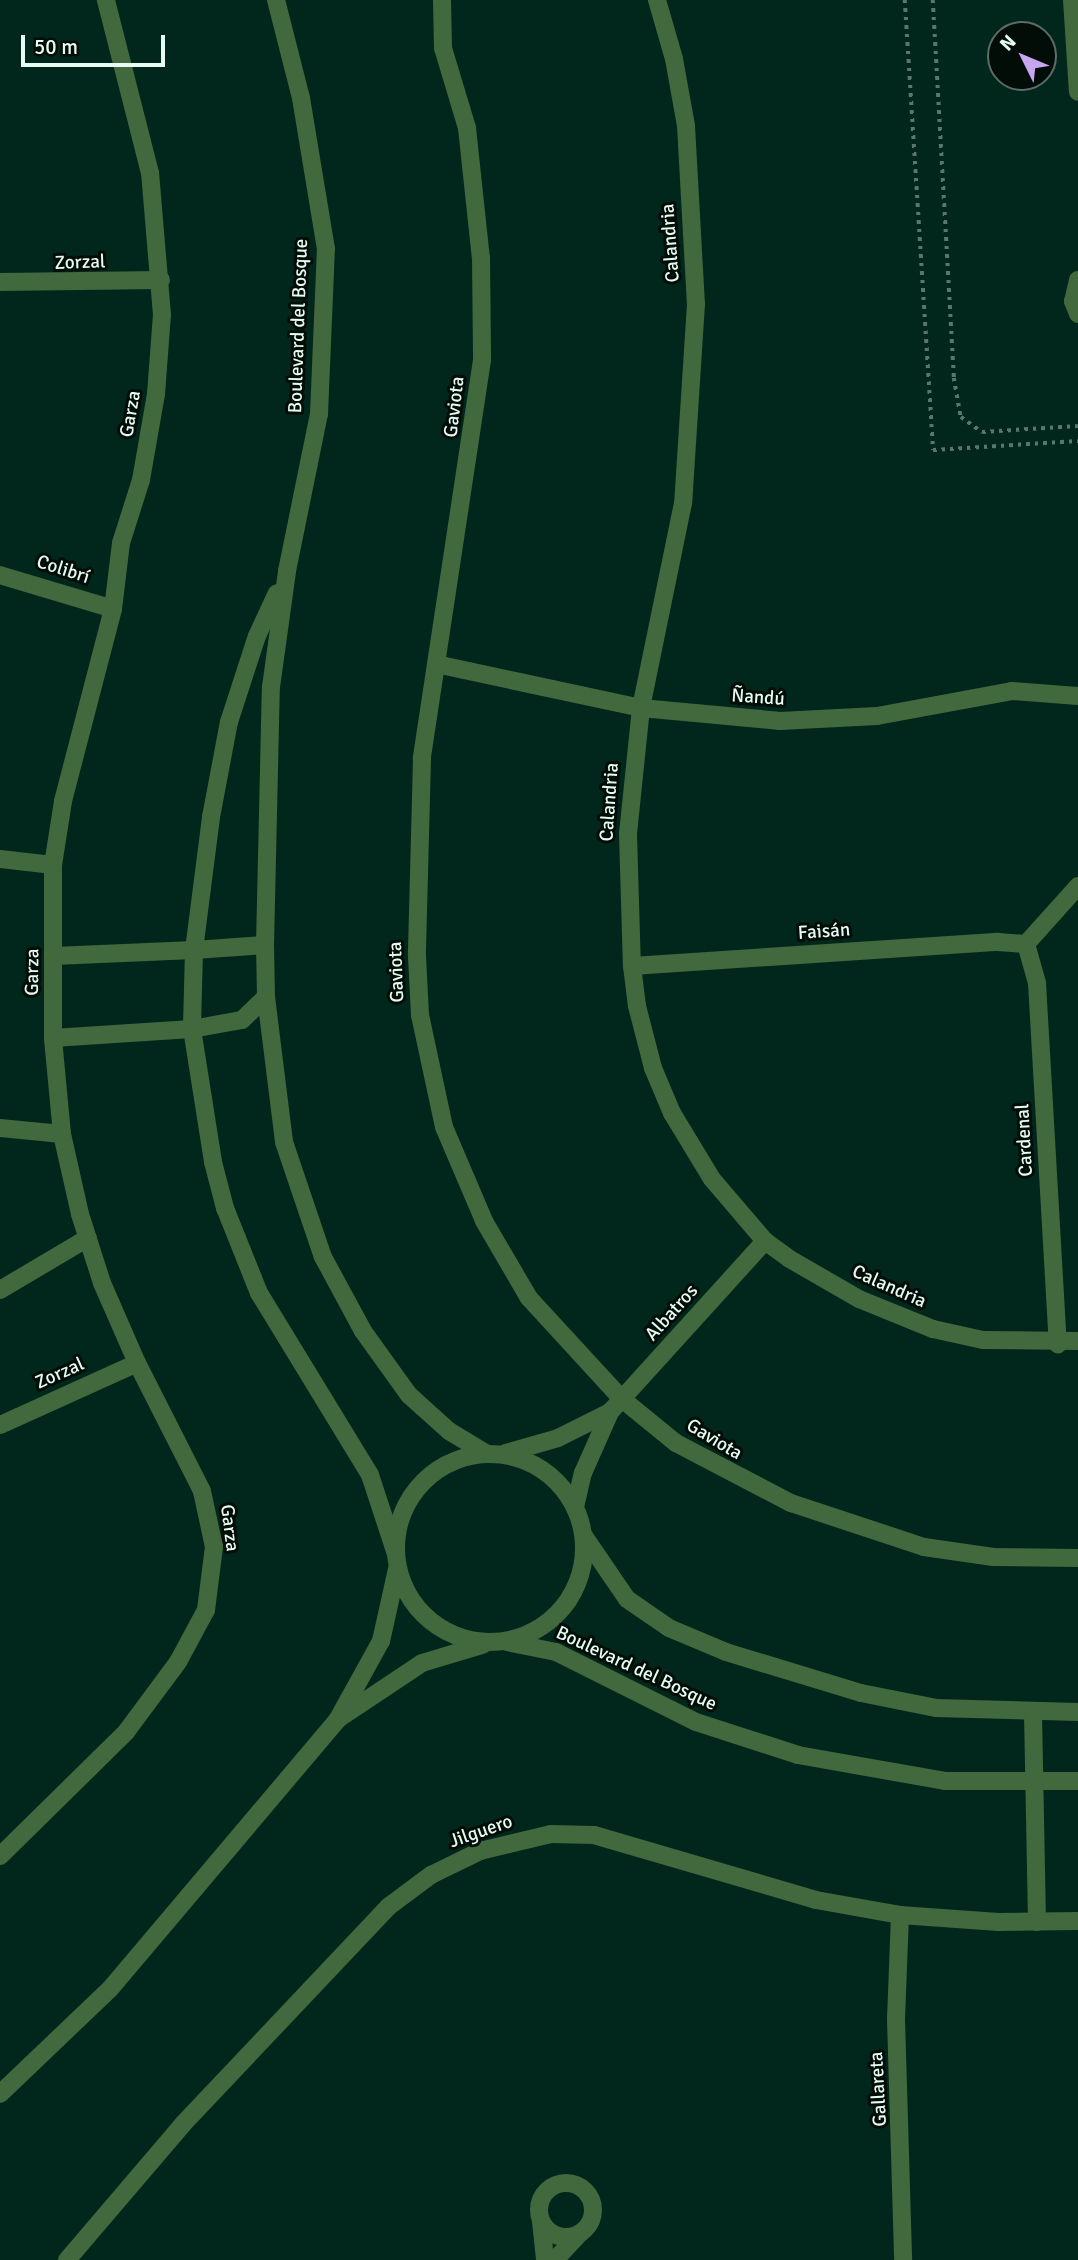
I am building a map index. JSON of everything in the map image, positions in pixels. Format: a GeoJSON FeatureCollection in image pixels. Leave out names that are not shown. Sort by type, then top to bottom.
{"type":"FeatureCollection","features":[{"type":"Feature","properties":{"kind":"street","name":"Garza"},"geometry":{"type":"LineString","coordinates":[[0,1856],[126,1732],[178,1662],[206,1610],[214,1547],[202,1491],[137,1363],[88,1238],[62,1134],[53,1038],[53,864],[66,788],[113,608],[121,543],[141,480],[156,394],[161,281],[150,173],[106,0]]}},
{"type":"Feature","properties":{"kind":"street","name":"Boulevard del Bosque"},"geometry":{"type":"LineString","coordinates":[[265,997],[271,687],[287,571],[319,414],[326,249],[301,98],[276,0]]}},
{"type":"Feature","properties":{"kind":"street","name":"Gaviota"},"geometry":{"type":"LineString","coordinates":[[442,0],[443,48],[467,128],[481,258],[482,360],[422,759],[417,956],[420,1015],[444,1127],[514,1275],[616,1406],[725,1472],[845,1524],[949,1552],[1078,1558]]}},
{"type":"Feature","properties":{"kind":"street","name":"Calandria"},"geometry":{"type":"LineString","coordinates":[[657,0],[674,59],[686,126],[695,367],[683,503],[641,708],[628,834],[632,966],[647,1047],[671,1113],[712,1179],[765,1241],[838,1288],[912,1322],[983,1340],[1058,1344],[1078,1341]]}},
{"type":"Feature","properties":{"kind":"street"},"geometry":{"type":"LineString","coordinates":[[1072,0],[1078,92]]}},
{"type":"Feature","properties":{"kind":"street"},"geometry":{"type":"LineString","coordinates":[[1078,280],[1073,301],[1078,314]]}},
{"type":"Feature","properties":{"kind":"street","name":"Zorzal"},"geometry":{"type":"LineString","coordinates":[[0,282],[161,281]]}},
{"type":"Feature","properties":{"kind":"street","name":"Boulevard del Bosque"},"geometry":{"type":"LineString","coordinates":[[192,1030],[194,950],[211,817],[229,722],[257,636],[287,571]]}},
{"type":"Feature","properties":{"kind":"street","name":"Colibrí"},"geometry":{"type":"LineString","coordinates":[[0,575],[113,608]]}},
{"type":"Feature","properties":{"kind":"street","name":"Ñandú"},"geometry":{"type":"LineString","coordinates":[[436,664],[641,708],[813,721],[877,716],[1012,691],[1078,696]]}},
{"type":"Feature","properties":{"kind":"street"},"geometry":{"type":"LineString","coordinates":[[0,859],[53,864]]}},
{"type":"Feature","properties":{"kind":"street"},"geometry":{"type":"LineString","coordinates":[[1023,943],[1078,886]]}},
{"type":"Feature","properties":{"kind":"street","name":"Faisán"},"geometry":{"type":"LineString","coordinates":[[632,966],[1023,943]]}},
{"type":"Feature","properties":{"kind":"street","name":"Cardenal"},"geometry":{"type":"LineString","coordinates":[[1023,943],[1037,983],[1058,1344]]}},
{"type":"Feature","properties":{"kind":"street"},"geometry":{"type":"LineString","coordinates":[[54,956],[265,945]]}},
{"type":"Feature","properties":{"kind":"street"},"geometry":{"type":"LineString","coordinates":[[53,1038],[192,1030],[242,1020],[265,997]]}},
{"type":"Feature","properties":{"kind":"street"},"geometry":{"type":"LineString","coordinates":[[265,997],[284,1142],[323,1257],[363,1331],[409,1395],[449,1430],[495,1454],[546,1471],[575,1507],[584,1536],[627,1599],[669,1628],[726,1652],[897,1701],[936,1708],[1033,1713],[1078,1712]]}},
{"type":"Feature","properties":{"kind":"street"},"geometry":{"type":"LineString","coordinates":[[192,1030],[213,1162],[240,1249],[285,1340],[370,1475],[396,1562],[415,1605],[436,1626],[463,1639],[499,1642]]}},
{"type":"Feature","properties":{"kind":"street"},"geometry":{"type":"LineString","coordinates":[[0,1128],[62,1134]]}},
{"type":"Feature","properties":{"kind":"street"},"geometry":{"type":"LineString","coordinates":[[0,1290],[88,1238]]}},
{"type":"Feature","properties":{"kind":"street","name":"Albatros"},"geometry":{"type":"LineString","coordinates":[[616,1406],[765,1241]]}},
{"type":"Feature","properties":{"kind":"street","name":"Zorzal"},"geometry":{"type":"LineString","coordinates":[[0,1425],[137,1363]]}},
{"type":"Feature","properties":{"kind":"street"},"geometry":{"type":"LineString","coordinates":[[0,2094],[110,1989],[338,1719],[381,1641],[396,1562],[400,1521],[415,1491],[454,1461],[558,1438],[616,1406]]}},
{"type":"Feature","properties":{"kind":"street"},"geometry":{"type":"LineString","coordinates":[[575,1507],[583,1473],[616,1406]]}},
{"type":"Feature","properties":{"kind":"street"},"geometry":{"type":"LineString","coordinates":[[338,1719],[422,1662],[536,1630],[566,1604],[583,1568],[584,1536]]}},
{"type":"Feature","properties":{"kind":"street","name":"Boulevard del Bosque"},"geometry":{"type":"LineString","coordinates":[[499,1642],[556,1652],[696,1722],[798,1755],[933,1779],[1035,1783],[1078,1781]]}},
{"type":"Feature","properties":{"kind":"street"},"geometry":{"type":"LineString","coordinates":[[1033,1713],[1037,1922]]}},
{"type":"Feature","properties":{"kind":"street","name":"Jilguero"},"geometry":{"type":"LineString","coordinates":[[67,2260],[183,2124],[388,1907],[423,1880],[480,1851],[551,1834],[594,1835],[774,1889],[900,1915],[1072,1922]]}},
{"type":"Feature","properties":{"kind":"street","name":"Gallareta"},"geometry":{"type":"LineString","coordinates":[[900,1915],[896,2019],[903,2136],[903,2260]]}},
{"type":"Feature","properties":{"kind":"street"},"geometry":{"type":"LineString","coordinates":[[545,2260],[540,2202],[549,2189],[563,2183],[579,2186],[590,2197],[593,2213],[580,2233],[555,2260]]}},
{"type":"Feature","properties":{"kind":"street"},"geometry":{"type":"LineString","coordinates":[[540,2218],[556,2235],[580,2233]]}},
{"type":"Feature","properties":{"kind":"path"},"geometry":{"type":"LineString","coordinates":[[905,0],[933,450],[1078,441]]}},
{"type":"Feature","properties":{"kind":"path"},"geometry":{"type":"LineString","coordinates":[[933,0],[954,377],[961,417],[982,432],[1078,426]]}}]}
